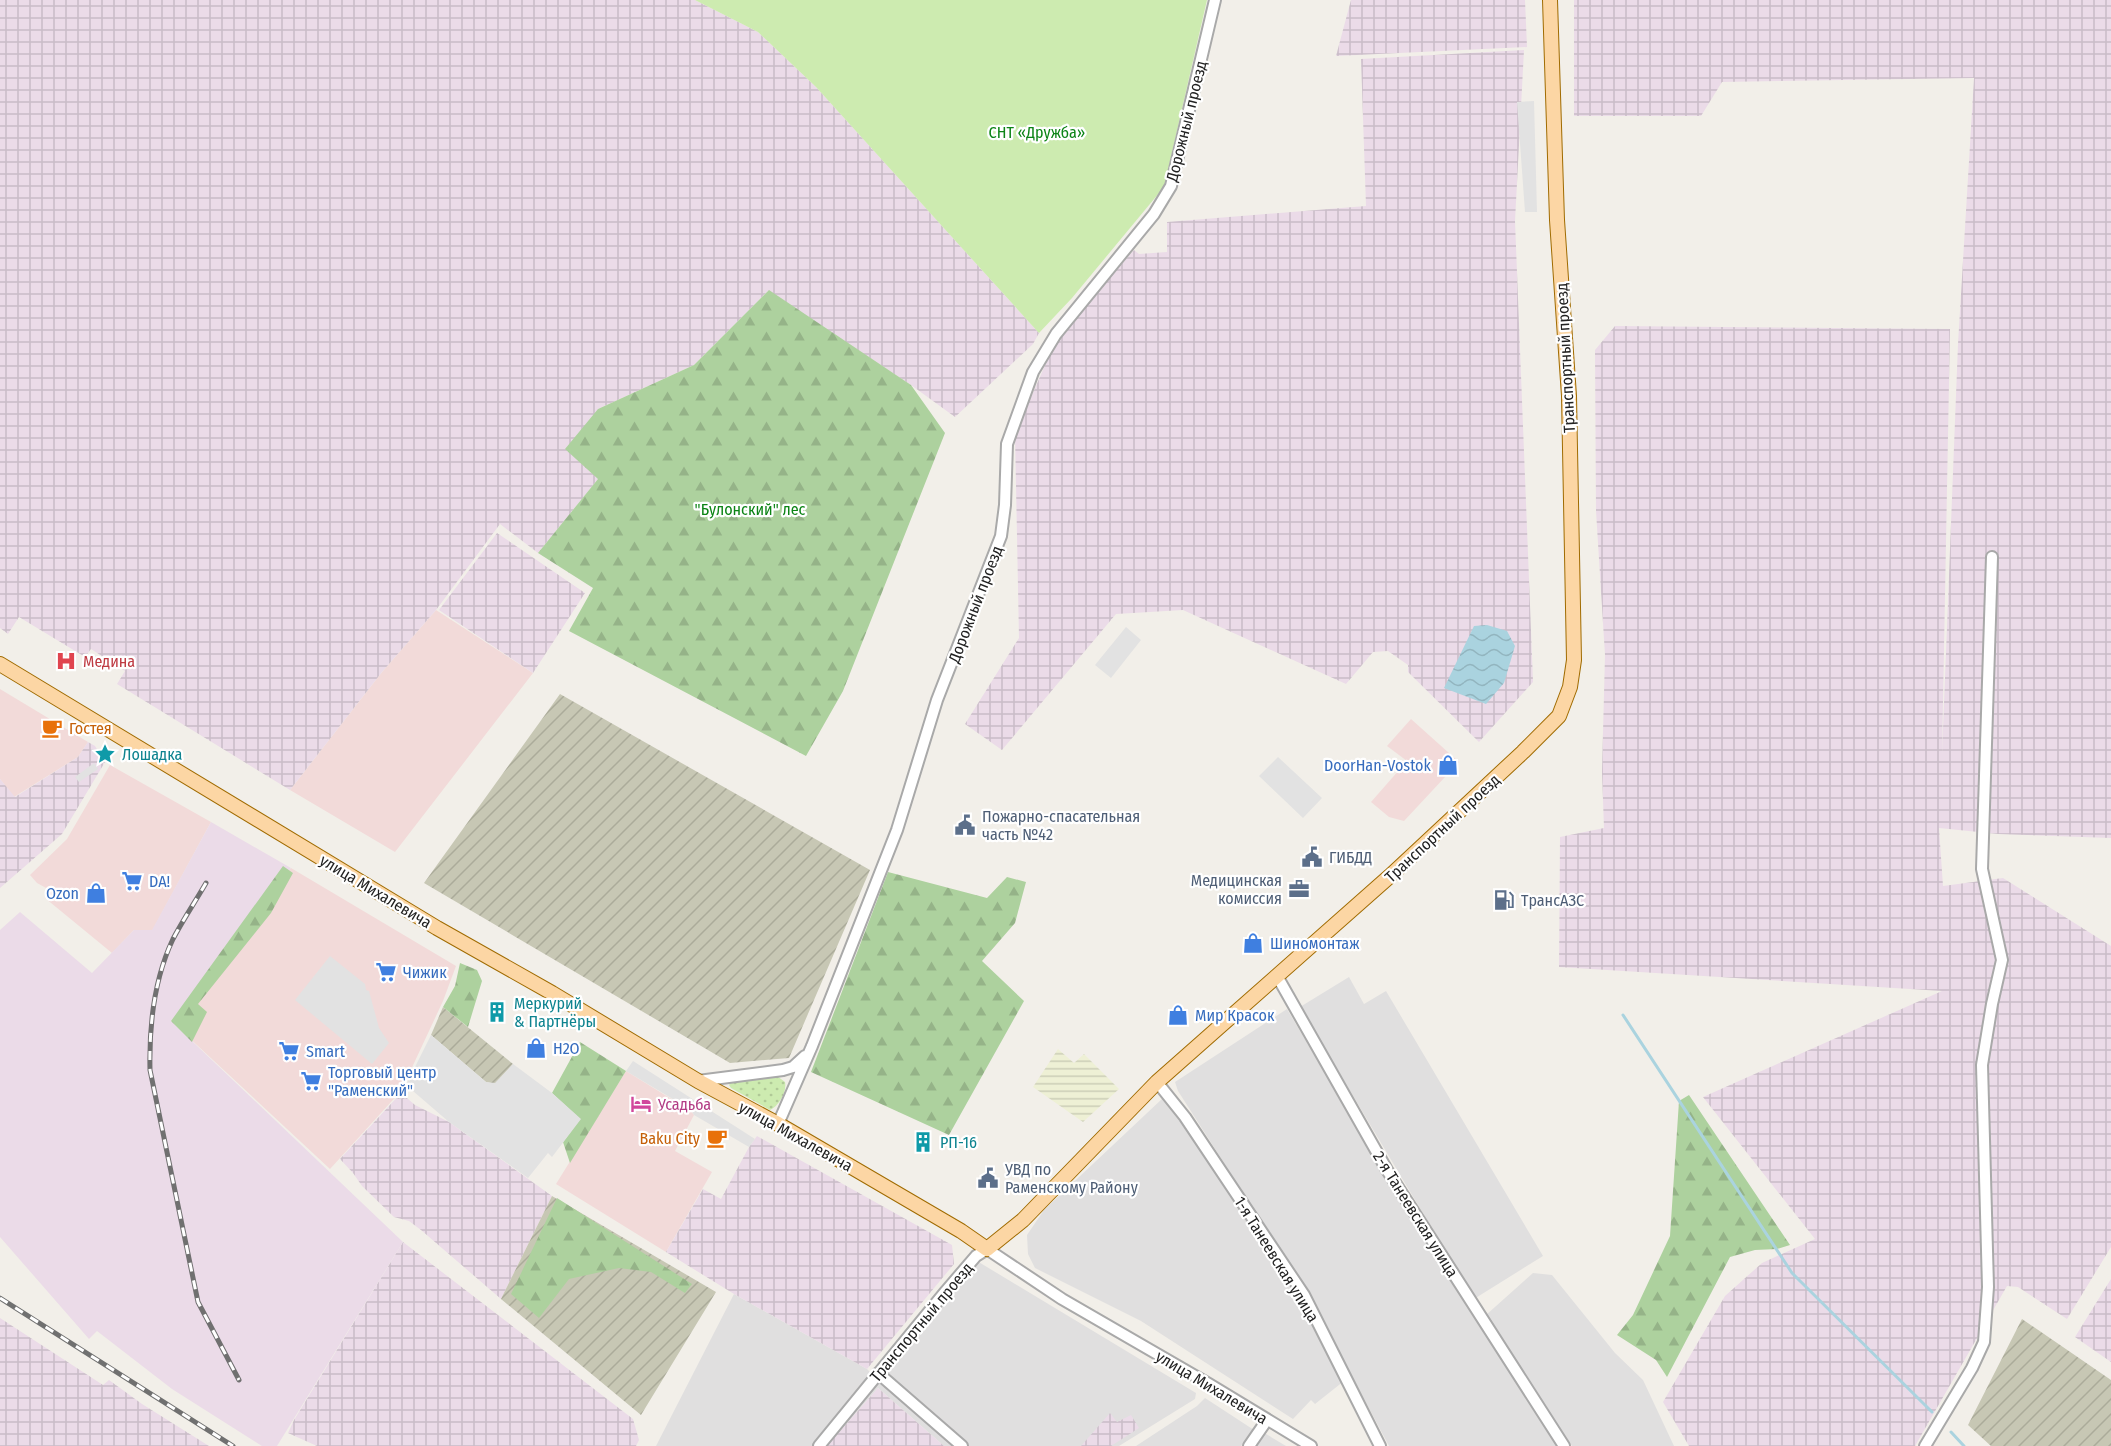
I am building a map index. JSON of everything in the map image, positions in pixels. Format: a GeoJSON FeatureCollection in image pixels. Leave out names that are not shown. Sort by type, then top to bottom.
{"type":"FeatureCollection","features":[{"type":"Feature","properties":{"kind":"main road","name":"Транспортный проезд"},"geometry":{"type":"LineString","coordinates":[[987,1249],[1023,1220],[1157,1082],[1390,876],[1559,716],[1570,687],[1574,660],[1569,396],[1560,267],[1550,0]]}},
{"type":"Feature","properties":{"kind":"main road","name":"улица Михалевича"},"geometry":{"type":"LineString","coordinates":[[0,664],[437,928],[552,993],[698,1081],[778,1124],[961,1230],[987,1249]]}},
{"type":"Feature","properties":{"kind":"street","name":"Дорожный проезд"},"geometry":{"type":"LineString","coordinates":[[778,1124],[812,1046],[897,830],[937,700],[1001,536],[1005,505],[1007,444],[1033,372],[1056,334],[1154,214],[1171,186],[1215,0]]}},
{"type":"Feature","properties":{"kind":"street"},"geometry":{"type":"LineString","coordinates":[[1925,1446],[1972,1368],[1984,1342],[1988,1287],[1982,1065],[2002,960],[1982,869],[1992,558]]}},
{"type":"Feature","properties":{"kind":"street","name":"2-я Танеевская улица"},"geometry":{"type":"LineString","coordinates":[[1277,976],[1388,1170],[1564,1446]]}},
{"type":"Feature","properties":{"kind":"street"},"geometry":{"type":"LineString","coordinates":[[698,1081],[765,1073],[793,1067],[801,1062],[812,1046]]}},
{"type":"Feature","properties":{"kind":"street","name":"1-я Танеевская улица"},"geometry":{"type":"LineString","coordinates":[[1157,1082],[1185,1117],[1304,1295],[1380,1446]]}},
{"type":"Feature","properties":{"kind":"street","name":"Транспортный проезд"},"geometry":{"type":"LineString","coordinates":[[819,1446],[976,1256],[987,1249]]}},
{"type":"Feature","properties":{"kind":"street","name":"улица Михалевича"},"geometry":{"type":"LineString","coordinates":[[987,1249],[1052,1293],[1311,1446]]}},
{"type":"Feature","properties":{"kind":"street"},"geometry":{"type":"LineString","coordinates":[[878,1373],[962,1446]]}},
{"type":"Feature","properties":{"kind":"street"},"geometry":{"type":"LineString","coordinates":[[1249,1446],[1267,1420]]}},
{"type":"Feature","properties":{"kind":"shaded area"},"geometry":{"type":"Polygon","coordinates":[[[0,0],[695,0],[758,32],[816,87],[1039,333],[1033,344],[955,417],[911,385],[768,291],[694,365],[598,409],[599,478],[538,553],[500,524],[436,610],[382,672],[290,790],[117,684],[125,671],[91,649],[85,657],[19,617],[8,634],[0,628],[0,0]]]}},
{"type":"Feature","properties":{"kind":"shaded area"},"geometry":{"type":"Polygon","coordinates":[[[1351,0],[1525,0],[1527,47],[1336,56],[1351,0]]]}},
{"type":"Feature","properties":{"kind":"shaded area"},"geometry":{"type":"Polygon","coordinates":[[[1574,0],[2111,0],[2111,838],[1998,834],[1939,828],[1943,886],[2003,878],[2111,946],[2111,1247],[2067,1319],[2018,1287],[2007,1286],[1915,1446],[1689,1446],[1663,1402],[1725,1296],[1762,1263],[1815,1239],[1703,1097],[1942,991],[1559,967],[1560,837],[1604,828],[1602,772],[1605,655],[1596,511],[1595,350],[1615,326],[1950,329],[1942,755],[1958,344],[1974,78],[1722,82],[1701,116],[1574,116],[1574,0]]]}},
{"type":"Feature","properties":{"kind":"shaded area"},"geometry":{"type":"Polygon","coordinates":[[[1524,50],[1515,221],[1533,682],[1479,742],[1408,672],[1408,665],[1388,651],[1373,652],[1346,684],[1183,610],[1116,614],[1002,750],[965,724],[1019,638],[1015,434],[1056,340],[1134,250],[1139,254],[1167,252],[1167,222],[1366,206],[1361,59],[1524,50]]]}},
{"type":"Feature","properties":{"kind":"shaded area"},"geometry":{"type":"Polygon","coordinates":[[[1534,101],[1537,212],[1525,212],[1517,102],[1534,101]]]}},
{"type":"Feature","properties":{"kind":"shaded area"},"geometry":{"type":"Polygon","coordinates":[[[497,533],[585,593],[533,673],[439,610],[497,533]]]}},
{"type":"Feature","properties":{"kind":"shaded area"},"geometry":{"type":"Polygon","coordinates":[[[436,610],[533,673],[395,852],[290,790],[382,672],[436,610]]]}},
{"type":"Feature","properties":{"kind":"shaded area"},"geometry":{"type":"Polygon","coordinates":[[[1126,627],[1141,640],[1111,678],[1095,665],[1126,627]]]}},
{"type":"Feature","properties":{"kind":"shaded area"},"geometry":{"type":"Polygon","coordinates":[[[0,689],[88,742],[78,757],[14,797],[0,779],[0,689]]]}},
{"type":"Feature","properties":{"kind":"shaded area"},"geometry":{"type":"Polygon","coordinates":[[[560,694],[870,870],[789,1058],[730,1063],[424,883],[560,694]]]}},
{"type":"Feature","properties":{"kind":"shaded area"},"geometry":{"type":"Polygon","coordinates":[[[1411,719],[1459,762],[1404,821],[1389,817],[1371,802],[1407,761],[1387,746],[1411,719]]]}},
{"type":"Feature","properties":{"kind":"shaded area"},"geometry":{"type":"Polygon","coordinates":[[[88,742],[95,746],[105,762],[62,834],[0,888],[0,779],[15,797],[78,757],[88,742]]]}},
{"type":"Feature","properties":{"kind":"shaded area"},"geometry":{"type":"Polygon","coordinates":[[[1278,757],[1322,798],[1303,818],[1259,776],[1278,757]]]}},
{"type":"Feature","properties":{"kind":"shaded area"},"geometry":{"type":"Polygon","coordinates":[[[94,763],[98,769],[79,782],[75,777],[94,763]]]}},
{"type":"Feature","properties":{"kind":"shaded area"},"geometry":{"type":"Polygon","coordinates":[[[110,765],[211,822],[152,931],[134,930],[112,953],[45,898],[48,889],[37,883],[30,875],[67,839],[110,765]]]}},
{"type":"Feature","properties":{"kind":"shaded area"},"geometry":{"type":"Polygon","coordinates":[[[211,822],[291,868],[171,1021],[403,1242],[277,1446],[262,1446],[172,1389],[97,1331],[89,1339],[0,1237],[0,930],[20,912],[92,973],[134,930],[152,930],[211,822]]]}},
{"type":"Feature","properties":{"kind":"shaded area"},"geometry":{"type":"Polygon","coordinates":[[[291,868],[456,966],[443,1001],[401,1091],[330,1169],[171,1021],[291,868]]]}},
{"type":"Feature","properties":{"kind":"shaded area"},"geometry":{"type":"Polygon","coordinates":[[[330,956],[365,984],[366,990],[369,991],[379,1028],[389,1043],[372,1064],[295,1000],[330,956]]]}},
{"type":"Feature","properties":{"kind":"shaded area"},"geometry":{"type":"Polygon","coordinates":[[[1349,977],[1364,1004],[1386,991],[1543,1256],[1474,1299],[1300,1007],[1349,977]]]}},
{"type":"Feature","properties":{"kind":"shaded area"},"geometry":{"type":"Polygon","coordinates":[[[443,1007],[513,1064],[495,1084],[486,1082],[431,1035],[443,1007]]]}},
{"type":"Feature","properties":{"kind":"shaded area"},"geometry":{"type":"Polygon","coordinates":[[[1287,1009],[1424,1240],[1559,1446],[1389,1446],[1311,1299],[1178,1091],[1175,1082],[1287,1009]]]}},
{"type":"Feature","properties":{"kind":"shaded area"},"geometry":{"type":"Polygon","coordinates":[[[431,1035],[486,1082],[495,1083],[513,1064],[552,1093],[581,1119],[552,1157],[548,1153],[528,1178],[449,1122],[406,1085],[431,1035]]]}},
{"type":"Feature","properties":{"kind":"shaded area"},"geometry":{"type":"Polygon","coordinates":[[[1058,1049],[1074,1063],[1084,1054],[1119,1089],[1083,1122],[1033,1087],[1058,1049]]]}},
{"type":"Feature","properties":{"kind":"shaded area"},"geometry":{"type":"Polygon","coordinates":[[[633,1061],[755,1139],[749,1147],[694,1115],[691,1110],[626,1071],[633,1061]]]}},
{"type":"Feature","properties":{"kind":"shaded area"},"geometry":{"type":"Polygon","coordinates":[[[626,1071],[691,1111],[694,1115],[675,1151],[712,1172],[666,1252],[556,1184],[626,1071]]]}},
{"type":"Feature","properties":{"kind":"shaded area"},"geometry":{"type":"Polygon","coordinates":[[[401,1093],[415,1105],[449,1122],[552,1196],[501,1299],[421,1230],[409,1221],[394,1217],[362,1186],[340,1159],[401,1093]]]}},
{"type":"Feature","properties":{"kind":"shaded area"},"geometry":{"type":"Polygon","coordinates":[[[1163,1098],[1295,1287],[1344,1381],[1315,1404],[1311,1400],[1293,1419],[1141,1321],[1035,1268],[1028,1254],[1027,1235],[1044,1210],[1163,1098]]]}},
{"type":"Feature","properties":{"kind":"shaded area"},"geometry":{"type":"Polygon","coordinates":[[[757,1136],[952,1245],[954,1264],[867,1369],[734,1294],[666,1252],[703,1189],[721,1199],[757,1136]]]}},
{"type":"Feature","properties":{"kind":"shaded area"},"geometry":{"type":"Polygon","coordinates":[[[552,1196],[716,1292],[641,1415],[501,1299],[552,1196]]]}},
{"type":"Feature","properties":{"kind":"shaded area"},"geometry":{"type":"Polygon","coordinates":[[[403,1242],[633,1419],[639,1440],[636,1446],[317,1446],[288,1433],[403,1242]]]}},
{"type":"Feature","properties":{"kind":"shaded area"},"geometry":{"type":"Polygon","coordinates":[[[977,1261],[1196,1393],[1195,1399],[1119,1446],[944,1446],[878,1388],[827,1446],[656,1446],[734,1294],[867,1369],[878,1380],[977,1261]]]}},
{"type":"Feature","properties":{"kind":"shaded area"},"geometry":{"type":"Polygon","coordinates":[[[1533,1273],[1552,1275],[1615,1353],[1643,1380],[1674,1446],[1572,1446],[1486,1315],[1533,1273]]]}},
{"type":"Feature","properties":{"kind":"shaded area"},"geometry":{"type":"Polygon","coordinates":[[[2111,1279],[2111,1362],[2075,1337],[2111,1279]]]}},
{"type":"Feature","properties":{"kind":"shaded area"},"geometry":{"type":"Polygon","coordinates":[[[0,1318],[103,1385],[109,1380],[142,1404],[209,1446],[0,1446],[0,1318]]]}},
{"type":"Feature","properties":{"kind":"shaded area"},"geometry":{"type":"Polygon","coordinates":[[[2022,1319],[2111,1380],[2111,1446],[1991,1446],[1968,1425],[2022,1319]]]}},
{"type":"Feature","properties":{"kind":"shaded area"},"geometry":{"type":"Polygon","coordinates":[[[878,1388],[944,1446],[827,1446],[878,1388]]]}},
{"type":"Feature","properties":{"kind":"shaded area"},"geometry":{"type":"Polygon","coordinates":[[[1205,1398],[1254,1430],[1241,1446],[1136,1446],[1197,1406],[1205,1398]]]}},
{"type":"Feature","properties":{"kind":"shaded area"},"geometry":{"type":"Polygon","coordinates":[[[1110,1413],[1117,1422],[1131,1415],[1139,1428],[1111,1446],[1081,1446],[1110,1413]]]}},
{"type":"Feature","properties":{"kind":"shaded area"},"geometry":{"type":"Polygon","coordinates":[[[1261,1431],[1286,1446],[1251,1446],[1261,1431]]]}},
{"type":"Feature","properties":{"kind":"green space","name":"СНТ «Дружба»"},"geometry":{"type":"Polygon","coordinates":[[[695,0],[1207,0],[1164,187],[1072,298],[1039,333],[816,87],[758,32],[695,0]]]}},
{"type":"Feature","properties":{"kind":"green space","name":"\"Булонский\" лес"},"geometry":{"type":"Polygon","coordinates":[[[769,290],[911,385],[945,433],[843,691],[806,756],[569,631],[593,588],[538,553],[598,479],[565,449],[598,409],[694,365],[769,290]]]}},
{"type":"Feature","properties":{"kind":"green space"},"geometry":{"type":"Polygon","coordinates":[[[283,866],[293,873],[271,913],[198,1004],[207,1012],[192,1042],[171,1021],[283,866]]]}},
{"type":"Feature","properties":{"kind":"green space"},"geometry":{"type":"Polygon","coordinates":[[[888,872],[987,898],[1007,877],[1026,882],[1015,923],[982,961],[1024,1001],[949,1135],[811,1072],[888,872]]]}},
{"type":"Feature","properties":{"kind":"green space"},"geometry":{"type":"Polygon","coordinates":[[[460,963],[477,970],[482,981],[468,1027],[443,1007],[455,986],[460,963]]]}},
{"type":"Feature","properties":{"kind":"green space"},"geometry":{"type":"Polygon","coordinates":[[[580,1042],[626,1071],[570,1163],[563,1142],[580,1119],[552,1093],[580,1042]]]}},
{"type":"Feature","properties":{"kind":"green space"},"geometry":{"type":"Polygon","coordinates":[[[777,1076],[785,1082],[785,1090],[779,1102],[770,1110],[729,1085],[731,1082],[777,1076]]]}},
{"type":"Feature","properties":{"kind":"green space"},"geometry":{"type":"Polygon","coordinates":[[[1689,1095],[1790,1245],[1777,1249],[1755,1250],[1730,1257],[1667,1377],[1656,1360],[1617,1335],[1633,1315],[1670,1236],[1679,1101],[1689,1095]]]}},
{"type":"Feature","properties":{"kind":"green space"},"geometry":{"type":"Polygon","coordinates":[[[557,1198],[692,1284],[685,1293],[651,1272],[619,1268],[569,1279],[539,1318],[511,1294],[557,1198]]]}},
{"type":"Feature","properties":{"kind":"water"},"geometry":{"type":"Polygon","coordinates":[[[1487,625],[1507,631],[1515,646],[1504,683],[1486,704],[1444,688],[1474,626],[1487,625]]]}},
{"type":"Feature","properties":{"kind":"waterway"},"geometry":{"type":"LineString","coordinates":[[1623,1015],[1792,1273],[1932,1412]]}},
{"type":"Feature","properties":{"kind":"waterway"},"geometry":{"type":"LineString","coordinates":[[1951,1432],[1964,1446]]}},
{"type":"Feature","properties":{"kind":"railway"},"geometry":{"type":"LineString","coordinates":[[206,883],[173,939],[161,970],[150,1037],[150,1070],[198,1302],[239,1380]]}},
{"type":"Feature","properties":{"kind":"railway"},"geometry":{"type":"LineString","coordinates":[[0,1298],[233,1446]]}},
{"type":"Feature","properties":{"kind":"place","name":"Медина"},"geometry":{"type":"Point","coordinates":[66,661]}},
{"type":"Feature","properties":{"kind":"place","name":"Гостея"},"geometry":{"type":"Point","coordinates":[52,728]}},
{"type":"Feature","properties":{"kind":"place","name":"Лошадка"},"geometry":{"type":"Point","coordinates":[105,754]}},
{"type":"Feature","properties":{"kind":"place","name":"DoorHan-Vostok"},"geometry":{"type":"Point","coordinates":[1448,765]}},
{"type":"Feature","properties":{"kind":"place","name":"Пожарно-спасательная часть №42"},"geometry":{"type":"Point","coordinates":[965,825]}},
{"type":"Feature","properties":{"kind":"place","name":"ГИБДД"},"geometry":{"type":"Point","coordinates":[1312,857]}},
{"type":"Feature","properties":{"kind":"place","name":"DA!"},"geometry":{"type":"Point","coordinates":[132,881]}},
{"type":"Feature","properties":{"kind":"place","name":"Медицинская комиссия"},"geometry":{"type":"Point","coordinates":[1299,889]}},
{"type":"Feature","properties":{"kind":"place","name":"Ozon"},"geometry":{"type":"Point","coordinates":[96,893]}},
{"type":"Feature","properties":{"kind":"place","name":"ТрансАЗС"},"geometry":{"type":"Point","coordinates":[1504,900]}},
{"type":"Feature","properties":{"kind":"place","name":"Шиномонтаж"},"geometry":{"type":"Point","coordinates":[1253,943]}},
{"type":"Feature","properties":{"kind":"place","name":"Чижик"},"geometry":{"type":"Point","coordinates":[386,972]}},
{"type":"Feature","properties":{"kind":"place","name":"Меркурий & Партнёры"},"geometry":{"type":"Point","coordinates":[497,1012]}},
{"type":"Feature","properties":{"kind":"place","name":"Мир Красок"},"geometry":{"type":"Point","coordinates":[1178,1015]}},
{"type":"Feature","properties":{"kind":"place","name":"H2O"},"geometry":{"type":"Point","coordinates":[536,1048]}},
{"type":"Feature","properties":{"kind":"place","name":"Smart"},"geometry":{"type":"Point","coordinates":[289,1051]}},
{"type":"Feature","properties":{"kind":"place","name":"Торговый центр \"Раменский\""},"geometry":{"type":"Point","coordinates":[311,1081]}},
{"type":"Feature","properties":{"kind":"place","name":"Усадьба"},"geometry":{"type":"Point","coordinates":[641,1104]}},
{"type":"Feature","properties":{"kind":"place","name":"Baku City"},"geometry":{"type":"Point","coordinates":[717,1138]}},
{"type":"Feature","properties":{"kind":"place","name":"РП-16"},"geometry":{"type":"Point","coordinates":[923,1142]}},
{"type":"Feature","properties":{"kind":"place","name":"УВД по Раменскому Району"},"geometry":{"type":"Point","coordinates":[988,1178]}}]}
